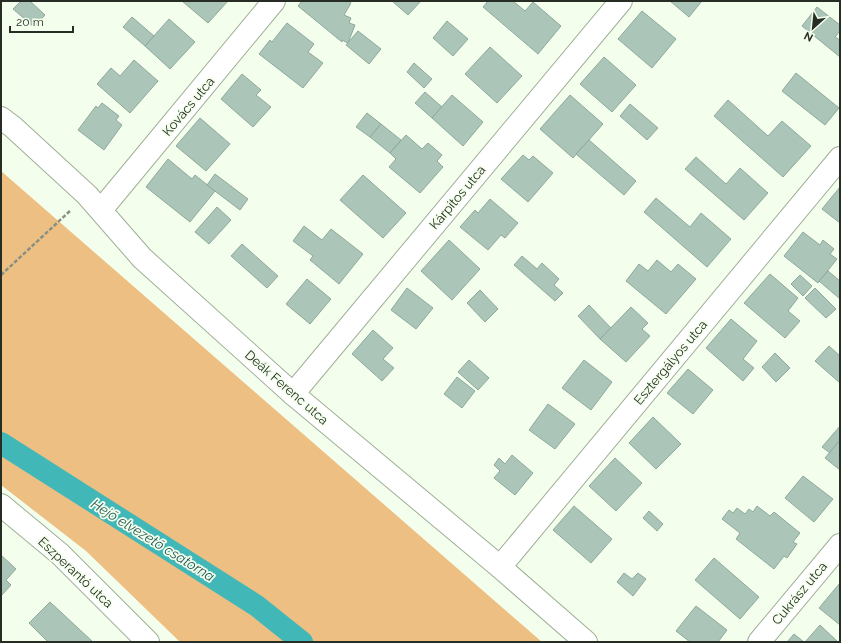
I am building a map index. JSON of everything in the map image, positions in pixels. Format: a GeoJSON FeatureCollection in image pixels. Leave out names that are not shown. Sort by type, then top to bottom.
{"type":"FeatureCollection","features":[{"type":"Feature","properties":{"kind":"street","name":"Kovács utca"},"geometry":{"type":"LineString","coordinates":[[94,203],[274,1]]}},
{"type":"Feature","properties":{"kind":"street","name":"Kárpitos utca"},"geometry":{"type":"LineString","coordinates":[[294,394],[622,1]]}},
{"type":"Feature","properties":{"kind":"street","name":"Deák Ferenc utca"},"geometry":{"type":"LineString","coordinates":[[1,118],[94,203],[142,258],[294,394],[500,567],[586,642]]}},
{"type":"Feature","properties":{"kind":"street","name":"Esztergályos utca"},"geometry":{"type":"LineString","coordinates":[[500,567],[840,158]]}},
{"type":"Feature","properties":{"kind":"street","name":"Eszperantó utca"},"geometry":{"type":"LineString","coordinates":[[1,505],[60,554],[148,642]]}},
{"type":"Feature","properties":{"kind":"street","name":"Cukrász utca"},"geometry":{"type":"LineString","coordinates":[[758,642],[840,545]]}},
{"type":"Feature","properties":{"kind":"path"},"geometry":{"type":"LineString","coordinates":[[1,275],[94,203]]}},
{"type":"Feature","properties":{"kind":"shaded area"},"geometry":{"type":"Polygon","coordinates":[[[1,171],[542,642],[180,642],[86,551],[1,485],[1,171]]]}},
{"type":"Feature","properties":{"kind":"building"},"geometry":{"type":"Polygon","coordinates":[[[21,1],[30,1],[45,15],[34,27],[13,9],[21,1]]]}},
{"type":"Feature","properties":{"kind":"building"},"geometry":{"type":"Polygon","coordinates":[[[182,1],[228,1],[208,23],[182,1]]]}},
{"type":"Feature","properties":{"kind":"building"},"geometry":{"type":"Polygon","coordinates":[[[302,1],[349,1],[351,3],[344,15],[351,18],[349,23],[355,25],[348,43],[342,40],[342,42],[298,6],[302,1]]]}},
{"type":"Feature","properties":{"kind":"building"},"geometry":{"type":"Polygon","coordinates":[[[392,1],[421,1],[408,15],[392,1]]]}},
{"type":"Feature","properties":{"kind":"building"},"geometry":{"type":"Polygon","coordinates":[[[488,1],[513,1],[525,11],[533,2],[561,26],[538,54],[483,7],[488,1]]]}},
{"type":"Feature","properties":{"kind":"building"},"geometry":{"type":"Polygon","coordinates":[[[670,1],[702,1],[689,17],[670,1]]]}},
{"type":"Feature","properties":{"kind":"building"},"geometry":{"type":"Polygon","coordinates":[[[817,7],[840,25],[840,31],[835,37],[840,40],[840,57],[802,26],[817,7]]]}},
{"type":"Feature","properties":{"kind":"building"},"geometry":{"type":"Polygon","coordinates":[[[642,11],[676,39],[652,68],[618,39],[642,11]]]}},
{"type":"Feature","properties":{"kind":"building"},"geometry":{"type":"Polygon","coordinates":[[[132,17],[154,36],[145,46],[123,27],[132,17]]]}},
{"type":"Feature","properties":{"kind":"building"},"geometry":{"type":"Polygon","coordinates":[[[169,19],[195,42],[170,69],[145,46],[169,19]]]}},
{"type":"Feature","properties":{"kind":"building"},"geometry":{"type":"Polygon","coordinates":[[[447,21],[468,39],[453,56],[433,38],[447,21]]]}},
{"type":"Feature","properties":{"kind":"building"},"geometry":{"type":"Polygon","coordinates":[[[287,23],[314,44],[308,52],[323,63],[303,88],[259,54],[270,40],[272,42],[287,23]]]}},
{"type":"Feature","properties":{"kind":"building"},"geometry":{"type":"Polygon","coordinates":[[[358,31],[381,49],[369,64],[346,45],[358,31]]]}},
{"type":"Feature","properties":{"kind":"building"},"geometry":{"type":"Polygon","coordinates":[[[490,47],[522,76],[497,103],[465,74],[490,47]]]}},
{"type":"Feature","properties":{"kind":"building"},"geometry":{"type":"Polygon","coordinates":[[[604,57],[636,85],[612,112],[580,84],[604,57]]]}},
{"type":"Feature","properties":{"kind":"building"},"geometry":{"type":"Polygon","coordinates":[[[134,60],[158,81],[130,113],[97,84],[111,68],[120,76],[134,60]]]}},
{"type":"Feature","properties":{"kind":"building"},"geometry":{"type":"Polygon","coordinates":[[[414,63],[432,79],[424,88],[407,72],[414,63]]]}},
{"type":"Feature","properties":{"kind":"building"},"geometry":{"type":"Polygon","coordinates":[[[796,73],[839,108],[825,125],[782,91],[796,73]]]}},
{"type":"Feature","properties":{"kind":"building"},"geometry":{"type":"Polygon","coordinates":[[[242,74],[261,90],[256,95],[271,107],[253,127],[221,99],[242,74]]]}},
{"type":"Feature","properties":{"kind":"building"},"geometry":{"type":"Polygon","coordinates":[[[425,92],[442,107],[432,118],[415,103],[425,92]]]}},
{"type":"Feature","properties":{"kind":"building"},"geometry":{"type":"Polygon","coordinates":[[[452,95],[483,122],[463,146],[432,118],[452,95]]]}},
{"type":"Feature","properties":{"kind":"building"},"geometry":{"type":"Polygon","coordinates":[[[570,95],[603,124],[573,158],[540,129],[570,95]]]}},
{"type":"Feature","properties":{"kind":"building"},"geometry":{"type":"Polygon","coordinates":[[[728,100],[768,136],[782,121],[811,146],[783,177],[714,116],[728,100]]]}},
{"type":"Feature","properties":{"kind":"building"},"geometry":{"type":"Polygon","coordinates":[[[102,103],[119,116],[116,120],[122,125],[104,150],[78,130],[96,106],[98,108],[102,103]]]}},
{"type":"Feature","properties":{"kind":"building"},"geometry":{"type":"Polygon","coordinates":[[[630,104],[658,128],[647,140],[620,116],[630,104]]]}},
{"type":"Feature","properties":{"kind":"building"},"geometry":{"type":"Polygon","coordinates":[[[367,113],[381,124],[370,137],[356,127],[367,113]]]}},
{"type":"Feature","properties":{"kind":"building"},"geometry":{"type":"Polygon","coordinates":[[[200,118],[230,144],[206,171],[176,146],[200,118]]]}},
{"type":"Feature","properties":{"kind":"building"},"geometry":{"type":"Polygon","coordinates":[[[381,124],[401,140],[390,153],[370,137],[381,124]]]}},
{"type":"Feature","properties":{"kind":"building"},"geometry":{"type":"Polygon","coordinates":[[[406,135],[422,149],[428,143],[442,155],[437,161],[443,167],[420,193],[389,167],[396,159],[390,153],[406,135]]]}},
{"type":"Feature","properties":{"kind":"building"},"geometry":{"type":"Polygon","coordinates":[[[589,140],[636,181],[624,195],[576,154],[589,140]]]}},
{"type":"Feature","properties":{"kind":"building"},"geometry":{"type":"Polygon","coordinates":[[[523,155],[529,160],[533,156],[553,173],[528,202],[501,179],[523,155]]]}},
{"type":"Feature","properties":{"kind":"building"},"geometry":{"type":"Polygon","coordinates":[[[696,157],[726,184],[740,168],[768,193],[744,220],[685,169],[696,157]]]}},
{"type":"Feature","properties":{"kind":"building"},"geometry":{"type":"Polygon","coordinates":[[[168,159],[192,179],[195,175],[215,191],[190,222],[146,187],[168,159]]]}},
{"type":"Feature","properties":{"kind":"building"},"geometry":{"type":"Polygon","coordinates":[[[215,174],[248,199],[240,210],[207,185],[215,174]]]}},
{"type":"Feature","properties":{"kind":"building"},"geometry":{"type":"Polygon","coordinates":[[[363,175],[406,213],[383,238],[340,200],[363,175]]]}},
{"type":"Feature","properties":{"kind":"building"},"geometry":{"type":"Polygon","coordinates":[[[840,187],[840,223],[822,209],[840,187]]]}},
{"type":"Feature","properties":{"kind":"building"},"geometry":{"type":"Polygon","coordinates":[[[656,198],[690,227],[701,213],[731,239],[707,267],[644,212],[656,198]]]}},
{"type":"Feature","properties":{"kind":"building"},"geometry":{"type":"Polygon","coordinates":[[[490,199],[518,223],[505,238],[501,235],[488,250],[460,227],[475,210],[478,213],[490,199]]]}},
{"type":"Feature","properties":{"kind":"building"},"geometry":{"type":"Polygon","coordinates":[[[217,207],[231,220],[209,244],[195,232],[217,207]]]}},
{"type":"Feature","properties":{"kind":"building"},"geometry":{"type":"Polygon","coordinates":[[[304,226],[322,240],[331,229],[363,254],[339,284],[310,260],[313,256],[293,241],[304,226]]]}},
{"type":"Feature","properties":{"kind":"building"},"geometry":{"type":"Polygon","coordinates":[[[803,232],[820,245],[823,240],[834,249],[830,254],[837,259],[818,283],[784,256],[803,232]]]}},
{"type":"Feature","properties":{"kind":"building"},"geometry":{"type":"Polygon","coordinates":[[[449,240],[480,269],[452,300],[421,271],[449,240]]]}},
{"type":"Feature","properties":{"kind":"building"},"geometry":{"type":"Polygon","coordinates":[[[242,244],[278,276],[267,288],[231,256],[242,244]]]}},
{"type":"Feature","properties":{"kind":"building"},"geometry":{"type":"Polygon","coordinates":[[[522,256],[537,269],[542,263],[559,279],[554,285],[563,293],[555,301],[514,265],[522,256]]]}},
{"type":"Feature","properties":{"kind":"building"},"geometry":{"type":"Polygon","coordinates":[[[657,260],[671,272],[678,264],[696,279],[666,314],[626,281],[639,264],[648,271],[657,260]]]}},
{"type":"Feature","properties":{"kind":"building"},"geometry":{"type":"Polygon","coordinates":[[[828,271],[840,281],[839,298],[819,281],[828,271]]]}},
{"type":"Feature","properties":{"kind":"building"},"geometry":{"type":"Polygon","coordinates":[[[770,274],[798,298],[788,311],[800,321],[785,338],[744,303],[770,274]]]}},
{"type":"Feature","properties":{"kind":"building"},"geometry":{"type":"Polygon","coordinates":[[[800,275],[812,286],[803,296],[791,284],[800,275]]]}},
{"type":"Feature","properties":{"kind":"building"},"geometry":{"type":"Polygon","coordinates":[[[307,279],[331,299],[310,324],[286,304],[307,279]]]}},
{"type":"Feature","properties":{"kind":"building"},"geometry":{"type":"Polygon","coordinates":[[[407,288],[433,308],[416,329],[391,310],[407,288]]]}},
{"type":"Feature","properties":{"kind":"building"},"geometry":{"type":"Polygon","coordinates":[[[815,288],[836,309],[826,318],[805,298],[815,288]]]}},
{"type":"Feature","properties":{"kind":"building"},"geometry":{"type":"Polygon","coordinates":[[[480,290],[498,309],[485,322],[467,303],[480,290]]]}},
{"type":"Feature","properties":{"kind":"building"},"geometry":{"type":"Polygon","coordinates":[[[589,305],[611,328],[600,339],[578,316],[589,305]]]}},
{"type":"Feature","properties":{"kind":"building"},"geometry":{"type":"Polygon","coordinates":[[[631,307],[648,323],[642,329],[650,336],[626,362],[600,339],[631,307]]]}},
{"type":"Feature","properties":{"kind":"building"},"geometry":{"type":"Polygon","coordinates":[[[731,319],[757,341],[743,359],[754,368],[743,381],[706,348],[731,319]]]}},
{"type":"Feature","properties":{"kind":"building"},"geometry":{"type":"Polygon","coordinates":[[[373,330],[393,348],[383,359],[394,368],[382,381],[352,354],[373,330]]]}},
{"type":"Feature","properties":{"kind":"building"},"geometry":{"type":"Polygon","coordinates":[[[829,346],[840,356],[840,383],[815,361],[829,346]]]}},
{"type":"Feature","properties":{"kind":"building"},"geometry":{"type":"Polygon","coordinates":[[[775,353],[790,368],[776,382],[762,367],[775,353]]]}},
{"type":"Feature","properties":{"kind":"building"},"geometry":{"type":"Polygon","coordinates":[[[469,360],[489,378],[478,390],[458,372],[469,360]]]}},
{"type":"Feature","properties":{"kind":"building"},"geometry":{"type":"Polygon","coordinates":[[[584,360],[612,382],[591,410],[562,388],[584,360]]]}},
{"type":"Feature","properties":{"kind":"building"},"geometry":{"type":"Polygon","coordinates":[[[688,369],[713,390],[693,414],[667,393],[688,369]]]}},
{"type":"Feature","properties":{"kind":"building"},"geometry":{"type":"Polygon","coordinates":[[[457,377],[475,391],[462,408],[444,394],[457,377]]]}},
{"type":"Feature","properties":{"kind":"building"},"geometry":{"type":"Polygon","coordinates":[[[548,404],[575,424],[555,449],[529,430],[548,404]]]}},
{"type":"Feature","properties":{"kind":"building"},"geometry":{"type":"Polygon","coordinates":[[[653,417],[681,444],[656,469],[629,443],[653,417]]]}},
{"type":"Feature","properties":{"kind":"building"},"geometry":{"type":"Polygon","coordinates":[[[840,426],[840,440],[830,453],[822,447],[840,426]]]}},
{"type":"Feature","properties":{"kind":"building"},"geometry":{"type":"Polygon","coordinates":[[[840,440],[840,470],[825,458],[840,440]]]}},
{"type":"Feature","properties":{"kind":"building"},"geometry":{"type":"Polygon","coordinates":[[[512,455],[533,473],[515,495],[494,478],[500,471],[494,465],[499,458],[505,464],[512,455]]]}},
{"type":"Feature","properties":{"kind":"building"},"geometry":{"type":"Polygon","coordinates":[[[615,458],[642,483],[616,511],[589,486],[615,458]]]}},
{"type":"Feature","properties":{"kind":"building"},"geometry":{"type":"Polygon","coordinates":[[[803,476],[833,499],[814,522],[785,498],[803,476]]]}},
{"type":"Feature","properties":{"kind":"building"},"geometry":{"type":"Polygon","coordinates":[[[574,506],[612,539],[591,563],[553,530],[574,506]]]}},
{"type":"Feature","properties":{"kind":"building"},"geometry":{"type":"Polygon","coordinates":[[[757,506],[770,516],[774,512],[800,533],[793,542],[797,544],[787,558],[784,556],[774,569],[736,539],[740,533],[722,519],[729,510],[733,513],[737,508],[745,514],[749,509],[753,512],[757,506]]]}},
{"type":"Feature","properties":{"kind":"building"},"geometry":{"type":"Polygon","coordinates":[[[649,511],[663,524],[657,531],[643,518],[649,511]]]}},
{"type":"Feature","properties":{"kind":"building"},"geometry":{"type":"Polygon","coordinates":[[[1,555],[16,569],[6,580],[11,585],[1,596],[1,555]]]}},
{"type":"Feature","properties":{"kind":"building"},"geometry":{"type":"Polygon","coordinates":[[[714,558],[759,597],[740,619],[695,580],[714,558]]]}},
{"type":"Feature","properties":{"kind":"building"},"geometry":{"type":"Polygon","coordinates":[[[624,573],[632,579],[638,573],[646,579],[633,596],[617,582],[624,573]]]}},
{"type":"Feature","properties":{"kind":"building"},"geometry":{"type":"Polygon","coordinates":[[[840,583],[840,625],[819,608],[840,583]]]}},
{"type":"Feature","properties":{"kind":"building"},"geometry":{"type":"Polygon","coordinates":[[[50,602],[93,642],[48,642],[29,623],[50,602]]]}},
{"type":"Feature","properties":{"kind":"building"},"geometry":{"type":"Polygon","coordinates":[[[696,606],[727,630],[718,642],[690,642],[676,631],[696,606]]]}},
{"type":"Feature","properties":{"kind":"building"},"geometry":{"type":"Polygon","coordinates":[[[820,625],[838,642],[805,642],[820,625]]]}},
{"type":"Feature","properties":{"kind":"building"},"geometry":{"type":"Polygon","coordinates":[[[794,634],[804,642],[787,642],[794,634]]]}},
{"type":"Feature","properties":{"kind":"waterway","name":"Hejő elvezető csatorna"},"geometry":{"type":"LineString","coordinates":[[1,443],[257,606],[302,642]]}}]}
